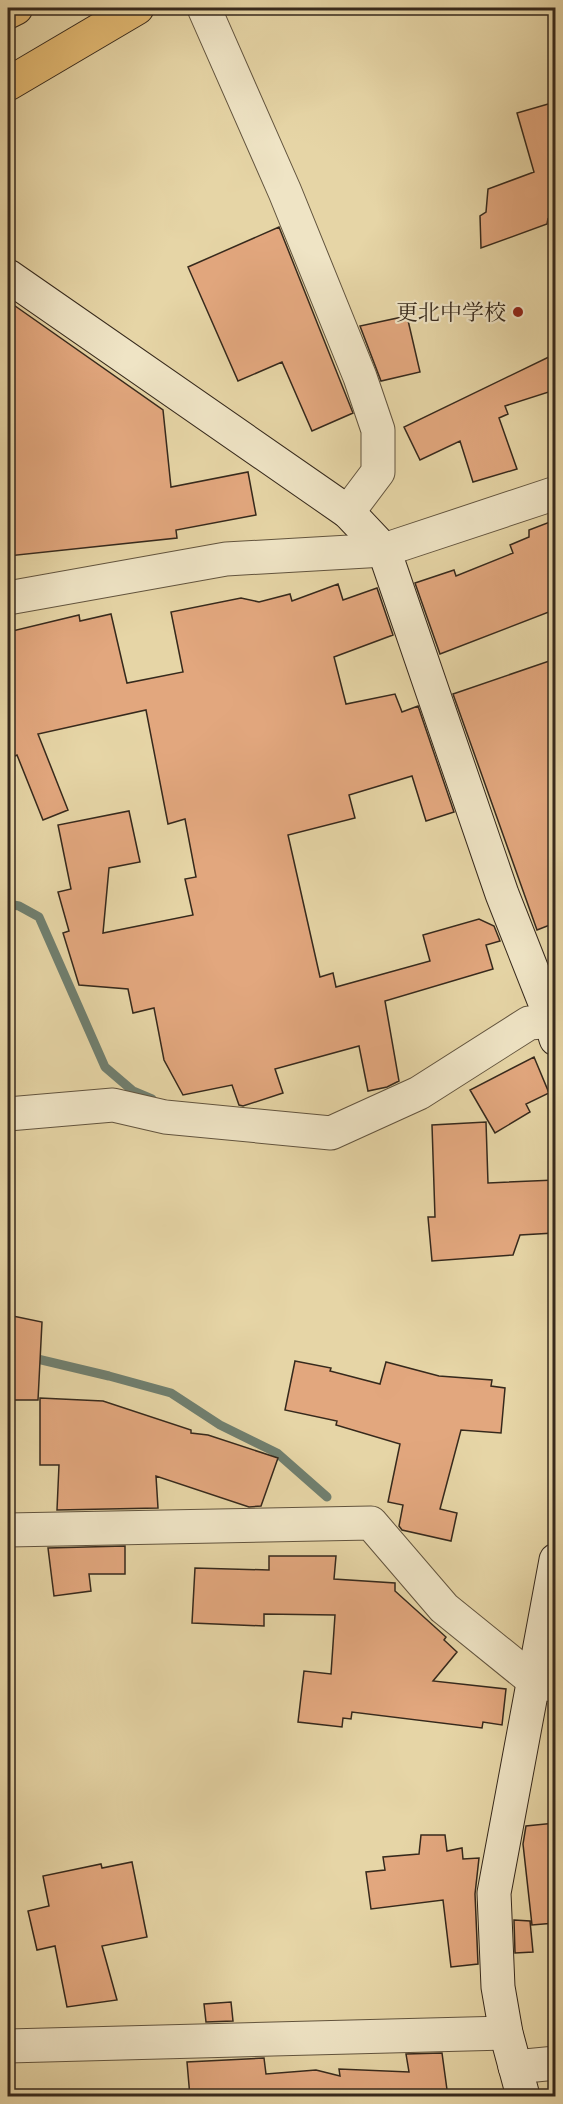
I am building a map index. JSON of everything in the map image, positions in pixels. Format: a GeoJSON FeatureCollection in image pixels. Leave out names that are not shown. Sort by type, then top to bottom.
{"type":"FeatureCollection","features":[{"type":"Feature","properties":{"kind":"highway"},"geometry":{"type":"LineString","coordinates":[[8,12],[16,8]]}},
{"type":"Feature","properties":{"kind":"highway"},"geometry":{"type":"LineString","coordinates":[[8,84],[137,8]]}},
{"type":"Feature","properties":{"kind":"street"},"geometry":{"type":"LineString","coordinates":[[204,8],[285,192],[360,377],[378,430],[378,472],[348,512]]}},
{"type":"Feature","properties":{"kind":"street"},"geometry":{"type":"LineString","coordinates":[[8,276],[348,512],[384,550],[502,894],[552,1015],[529,1023],[419,1093],[330,1133],[165,1117],[113,1105],[8,1114]]}},
{"type":"Feature","properties":{"kind":"street"},"geometry":{"type":"LineString","coordinates":[[8,598],[226,559],[384,550],[555,493]]}},
{"type":"Feature","properties":{"kind":"street"},"geometry":{"type":"LineString","coordinates":[[8,1530],[371,1523],[444,1608],[544,1683]]}},
{"type":"Feature","properties":{"kind":"street"},"geometry":{"type":"LineString","coordinates":[[555,1560],[544,1683],[494,1893],[498,1987],[506,2033],[519,2082],[555,2063]]}},
{"type":"Feature","properties":{"kind":"street"},"geometry":{"type":"LineString","coordinates":[[8,2046],[506,2033]]}},
{"type":"Feature","properties":{"kind":"building"},"geometry":{"type":"Polygon","coordinates":[[[555,102],[555,221],[549,222],[548,218],[547,224],[481,248],[480,216],[486,212],[488,189],[534,172],[517,113],[555,102]]]}},
{"type":"Feature","properties":{"kind":"building"},"geometry":{"type":"Polygon","coordinates":[[[279,227],[353,413],[312,431],[282,362],[238,381],[188,267],[279,227]]]}},
{"type":"Feature","properties":{"kind":"building"},"geometry":{"type":"Polygon","coordinates":[[[8,301],[163,410],[171,487],[248,472],[256,515],[176,530],[177,538],[8,556],[8,301]]]}},
{"type":"Feature","properties":{"kind":"building"},"geometry":{"type":"Polygon","coordinates":[[[407,316],[420,372],[381,381],[360,326],[407,316]]]}},
{"type":"Feature","properties":{"kind":"building"},"geometry":{"type":"Polygon","coordinates":[[[555,354],[555,390],[505,406],[508,414],[499,418],[517,469],[473,482],[460,441],[420,460],[404,427],[555,354]]]}},
{"type":"Feature","properties":{"kind":"building"},"geometry":{"type":"Polygon","coordinates":[[[555,520],[554,610],[440,654],[415,583],[454,570],[456,576],[513,553],[510,545],[529,537],[529,530],[555,520]]]}},
{"type":"Feature","properties":{"kind":"building"},"geometry":{"type":"Polygon","coordinates":[[[338,584],[343,600],[377,588],[393,635],[334,657],[346,704],[395,694],[402,712],[418,706],[454,812],[426,821],[412,776],[349,795],[355,818],[288,835],[320,977],[333,973],[336,987],[430,961],[423,935],[479,919],[494,926],[500,941],[486,945],[493,969],[385,1001],[399,1081],[387,1087],[368,1091],[359,1046],[275,1069],[283,1093],[243,1106],[239,1105],[232,1085],[183,1095],[164,1060],[154,1008],[133,1013],[128,989],[79,985],[63,933],[69,931],[58,892],[71,889],[58,825],[129,811],[140,862],[109,868],[103,933],[193,915],[185,879],[196,877],[185,819],[168,824],[146,710],[38,734],[68,810],[43,820],[17,755],[13,757],[8,742],[8,632],[79,615],[80,621],[111,614],[127,683],[183,672],[171,612],[241,598],[259,602],[290,594],[292,601],[338,584]]]}},
{"type":"Feature","properties":{"kind":"building"},"geometry":{"type":"Polygon","coordinates":[[[555,659],[555,923],[537,930],[453,694],[555,659]]]}},
{"type":"Feature","properties":{"kind":"building"},"geometry":{"type":"Polygon","coordinates":[[[534,1057],[549,1093],[526,1104],[530,1112],[495,1133],[470,1090],[534,1057]]]}},
{"type":"Feature","properties":{"kind":"building"},"geometry":{"type":"Polygon","coordinates":[[[486,1122],[488,1183],[555,1180],[554,1233],[520,1235],[513,1255],[432,1261],[428,1217],[435,1217],[432,1125],[486,1122]]]}},
{"type":"Feature","properties":{"kind":"building"},"geometry":{"type":"Polygon","coordinates":[[[8,1315],[42,1322],[38,1400],[8,1400],[8,1315]]]}},
{"type":"Feature","properties":{"kind":"building"},"geometry":{"type":"Polygon","coordinates":[[[295,1361],[331,1368],[330,1371],[380,1384],[386,1362],[439,1376],[492,1380],[491,1386],[505,1388],[501,1433],[461,1430],[440,1509],[457,1513],[451,1541],[402,1530],[399,1526],[403,1505],[388,1502],[400,1444],[336,1425],[337,1421],[285,1410],[295,1361]]]}},
{"type":"Feature","properties":{"kind":"building"},"geometry":{"type":"Polygon","coordinates":[[[40,1398],[103,1401],[191,1430],[191,1433],[208,1435],[278,1458],[261,1506],[249,1507],[156,1476],[158,1508],[57,1510],[59,1465],[40,1465],[40,1398]]]}},
{"type":"Feature","properties":{"kind":"building"},"geometry":{"type":"Polygon","coordinates":[[[125,1546],[125,1574],[89,1574],[91,1591],[54,1596],[48,1548],[125,1546]]]}},
{"type":"Feature","properties":{"kind":"building"},"geometry":{"type":"Polygon","coordinates":[[[269,1556],[336,1556],[334,1579],[395,1583],[395,1591],[446,1637],[444,1640],[457,1652],[433,1681],[506,1689],[502,1725],[483,1722],[482,1728],[352,1712],[351,1719],[343,1718],[342,1727],[298,1722],[304,1671],[331,1674],[335,1615],[264,1614],[264,1626],[192,1623],[195,1568],[269,1570],[269,1556]]]}},
{"type":"Feature","properties":{"kind":"building"},"geometry":{"type":"Polygon","coordinates":[[[555,1823],[555,1923],[532,1925],[523,1844],[526,1826],[555,1823]]]}},
{"type":"Feature","properties":{"kind":"building"},"geometry":{"type":"Polygon","coordinates":[[[421,1835],[445,1835],[447,1851],[462,1848],[463,1859],[479,1858],[475,1894],[478,1964],[451,1967],[443,1900],[371,1909],[366,1872],[385,1870],[383,1857],[419,1854],[421,1835]]]}},
{"type":"Feature","properties":{"kind":"building"},"geometry":{"type":"Polygon","coordinates":[[[132,1862],[147,1937],[102,1946],[117,2000],[67,2007],[55,1946],[37,1950],[28,1911],[49,1906],[43,1876],[101,1864],[102,1868],[132,1862]]]}},
{"type":"Feature","properties":{"kind":"building"},"geometry":{"type":"Polygon","coordinates":[[[514,1920],[530,1921],[533,1952],[515,1953],[514,1920]]]}},
{"type":"Feature","properties":{"kind":"building"},"geometry":{"type":"Polygon","coordinates":[[[231,2002],[233,2021],[206,2022],[204,2004],[231,2002]]]}},
{"type":"Feature","properties":{"kind":"building"},"geometry":{"type":"Polygon","coordinates":[[[442,2053],[448,2097],[190,2097],[187,2062],[264,2058],[266,2074],[316,2070],[340,2076],[339,2069],[409,2072],[406,2054],[442,2053]]]}},
{"type":"Feature","properties":{"kind":"waterway"},"geometry":{"type":"LineString","coordinates":[[8,904],[19,906],[39,917],[105,1067],[133,1091],[152,1099]]}},
{"type":"Feature","properties":{"kind":"waterway"},"geometry":{"type":"LineString","coordinates":[[8,1352],[171,1393],[220,1425],[277,1453],[327,1497]]}},
{"type":"Feature","properties":{"kind":"place","name":"更北中学校"},"geometry":{"type":"Point","coordinates":[518,312]}}]}
